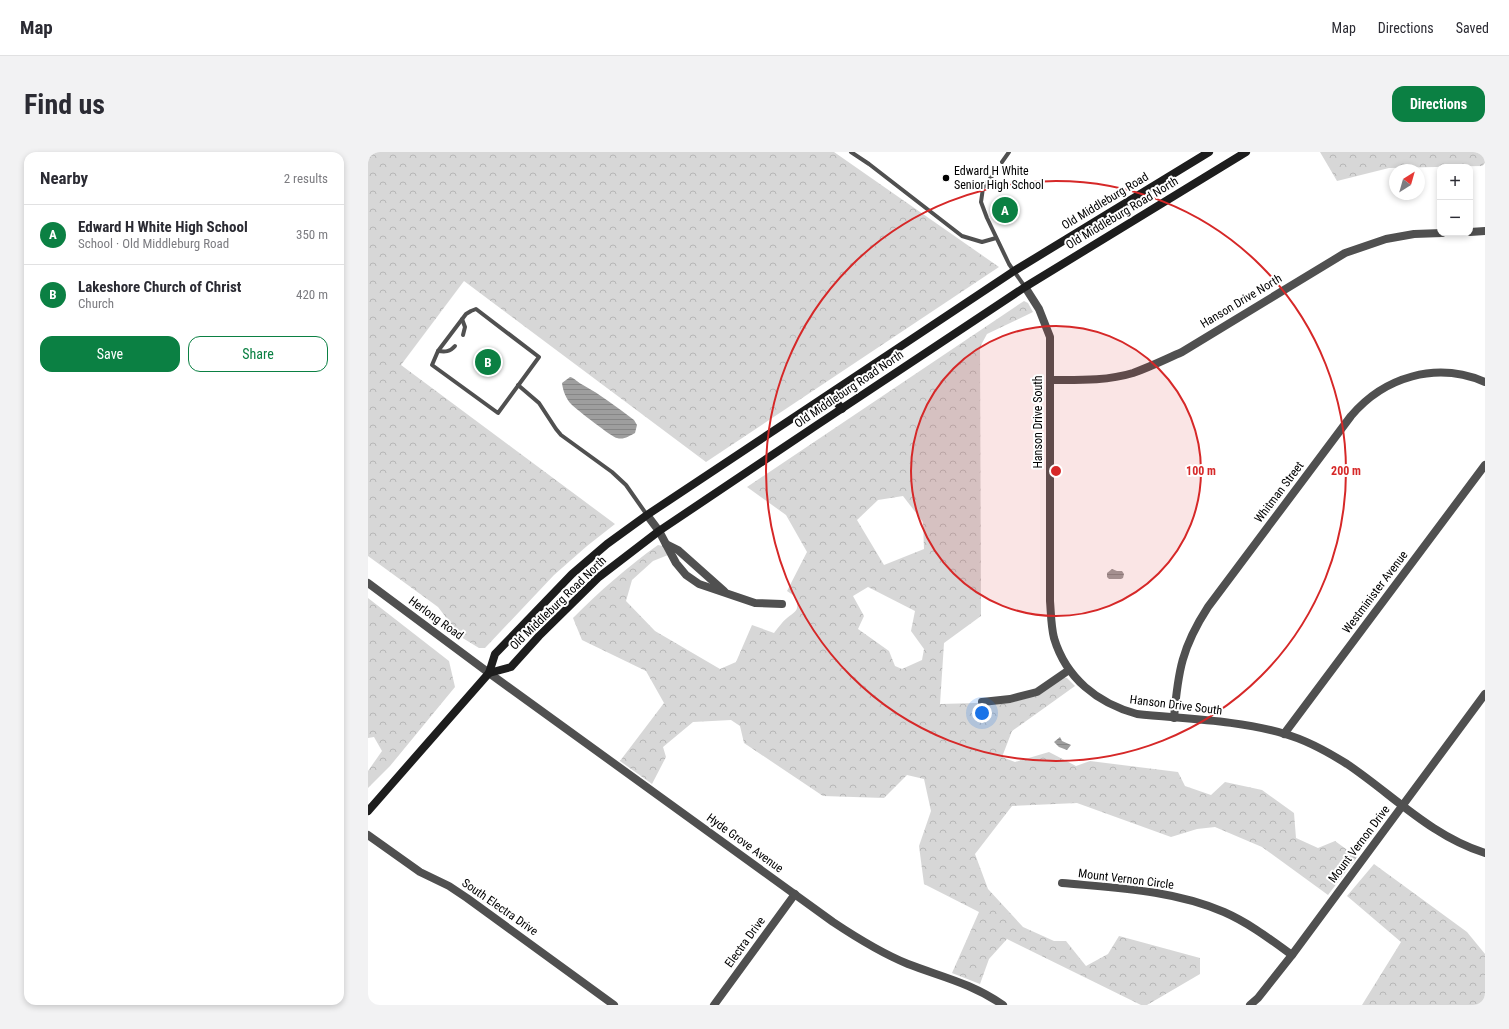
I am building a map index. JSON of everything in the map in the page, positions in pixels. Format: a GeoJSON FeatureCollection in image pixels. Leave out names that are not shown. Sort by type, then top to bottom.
{"type":"FeatureCollection","features":[{"type":"Feature","properties":{"kind":"main road","name":"Old Middleburg Road"},"geometry":{"type":"LineString","coordinates":[[1014,271],[1209,152]]}},
{"type":"Feature","properties":{"kind":"main road","name":"Old Middleburg Road North"},"geometry":{"type":"LineString","coordinates":[[489,673],[511,667],[539,636],[599,576],[659,531],[1025,287],[1246,152]]}},
{"type":"Feature","properties":{"kind":"main road","name":"Old Middleburg Road North"},"geometry":{"type":"LineString","coordinates":[[368,811],[489,673],[495,654],[572,574],[607,544],[648,515],[1014,271]]}},
{"type":"Feature","properties":{"kind":"main road"},"geometry":{"type":"LineString","coordinates":[[830,394],[842,409]]}},
{"type":"Feature","properties":{"kind":"street"},"geometry":{"type":"LineString","coordinates":[[1473,232],[1485,231]]}},
{"type":"Feature","properties":{"kind":"street","name":"Hanson Drive North"},"geometry":{"type":"LineString","coordinates":[[1050,380],[1109,378],[1154,366],[1182,352],[1345,253],[1386,239],[1414,234],[1437,233]]}},
{"type":"Feature","properties":{"kind":"street","name":"Hanson Drive South"},"geometry":{"type":"LineString","coordinates":[[1025,287],[1039,309],[1050,337],[1050,607],[1054,637],[1069,670],[1093,695],[1123,710],[1137,714],[1261,728],[1306,742],[1347,764],[1431,827],[1452,840],[1485,853]]}},
{"type":"Feature","properties":{"kind":"street","name":"Whitman Street"},"geometry":{"type":"LineString","coordinates":[[1174,718],[1180,667],[1187,645],[1197,624],[1362,403],[1387,386],[1409,377],[1426,374],[1445,372],[1465,375],[1485,382]]}},
{"type":"Feature","properties":{"kind":"street","name":"Westminister Avenue"},"geometry":{"type":"LineString","coordinates":[[1284,734],[1485,465]]}},
{"type":"Feature","properties":{"kind":"street"},"geometry":{"type":"LineString","coordinates":[[648,515],[659,531],[676,563],[686,575],[699,584],[755,603],[782,604]]}},
{"type":"Feature","properties":{"kind":"street"},"geometry":{"type":"LineString","coordinates":[[666,544],[678,550],[727,593]]}},
{"type":"Feature","properties":{"kind":"street","name":"Herlong Road"},"geometry":{"type":"LineString","coordinates":[[368,583],[489,673]]}},
{"type":"Feature","properties":{"kind":"street"},"geometry":{"type":"LineString","coordinates":[[982,702],[1010,699],[1037,692],[1069,670]]}},
{"type":"Feature","properties":{"kind":"street","name":"Hyde Grove Avenue"},"geometry":{"type":"LineString","coordinates":[[489,673],[832,922],[858,939],[885,954],[909,964],[957,980],[1003,1005]]}},
{"type":"Feature","properties":{"kind":"street","name":"Mount Vernon Drive"},"geometry":{"type":"LineString","coordinates":[[1250,1005],[1258,998],[1292,955],[1485,694]]}},
{"type":"Feature","properties":{"kind":"street","name":"South Electra Drive"},"geometry":{"type":"LineString","coordinates":[[368,835],[420,872],[449,886],[467,898],[614,1005]]}},
{"type":"Feature","properties":{"kind":"street","name":"Mount Vernon Circle"},"geometry":{"type":"LineString","coordinates":[[1062,883],[1141,891],[1172,896],[1195,902],[1224,912],[1247,924],[1292,955]]}},
{"type":"Feature","properties":{"kind":"street","name":"Electra Drive"},"geometry":{"type":"LineString","coordinates":[[714,1005],[795,894]]}},
{"type":"Feature","properties":{"kind":"lane"},"geometry":{"type":"LineString","coordinates":[[851,152],[869,164],[962,236],[982,242],[996,238]]}},
{"type":"Feature","properties":{"kind":"lane"},"geometry":{"type":"LineString","coordinates":[[1002,162],[1008,152]]}},
{"type":"Feature","properties":{"kind":"lane"},"geometry":{"type":"LineString","coordinates":[[992,176],[983,188],[981,202],[1009,264],[1025,287]]}},
{"type":"Feature","properties":{"kind":"lane"},"geometry":{"type":"LineString","coordinates":[[476,309],[539,357],[498,413],[432,365],[438,352],[466,314],[476,309]]}},
{"type":"Feature","properties":{"kind":"lane"},"geometry":{"type":"LineString","coordinates":[[462,319],[465,327],[463,335]]}},
{"type":"Feature","properties":{"kind":"lane"},"geometry":{"type":"LineString","coordinates":[[438,352],[452,350],[455,346]]}},
{"type":"Feature","properties":{"kind":"lane"},"geometry":{"type":"LineString","coordinates":[[518,385],[539,403],[561,435],[612,472],[626,485],[648,515]]}},
{"type":"Feature","properties":{"kind":"green space"},"geometry":{"type":"Polygon","coordinates":[[[368,152],[834,152],[999,267],[706,462],[464,281],[401,365],[615,524],[554,575],[485,648],[479,648],[461,637],[438,607],[368,556],[368,152]]]}},
{"type":"Feature","properties":{"kind":"green space"},"geometry":{"type":"Polygon","coordinates":[[[1320,152],[1485,152],[1485,163],[1482,166],[1473,166],[1473,164],[1437,164],[1437,167],[1425,167],[1425,164],[1389,164],[1389,168],[1337,181],[1320,152]]]}},
{"type":"Feature","properties":{"kind":"green space"},"geometry":{"type":"Polygon","coordinates":[[[1024,301],[1028,303],[1033,312],[987,334],[980,347],[981,616],[944,643],[940,704],[1013,702],[1039,695],[1062,677],[1067,678],[1075,686],[1012,731],[1002,757],[1015,762],[1049,752],[1076,766],[1090,761],[1178,772],[1185,786],[1211,795],[1225,782],[1262,790],[1294,813],[1296,838],[1318,848],[1335,841],[1357,857],[1328,895],[1262,847],[1215,827],[1197,829],[1171,837],[1077,803],[1012,806],[975,854],[988,889],[1023,927],[1054,941],[1066,941],[1086,966],[1108,954],[1119,936],[1200,958],[1200,974],[1147,1005],[1141,1005],[1007,939],[989,959],[980,984],[952,973],[979,912],[924,884],[919,846],[931,811],[924,779],[907,775],[884,798],[823,796],[744,743],[740,726],[731,720],[693,722],[663,747],[666,757],[652,784],[620,761],[664,703],[646,671],[582,640],[573,618],[635,562],[658,545],[663,546],[668,555],[653,561],[632,580],[626,601],[655,631],[720,669],[736,662],[752,625],[774,633],[783,621],[796,610],[796,597],[787,591],[807,552],[786,515],[747,487],[1024,301]],[[903,496],[878,500],[857,520],[884,565],[924,549],[923,522],[903,496]],[[868,587],[853,596],[864,616],[858,629],[889,651],[895,666],[902,669],[922,660],[924,649],[911,631],[915,611],[868,587]]]}},
{"type":"Feature","properties":{"kind":"green space"},"geometry":{"type":"Polygon","coordinates":[[[368,598],[449,661],[455,687],[390,766],[368,788],[368,771],[382,751],[374,737],[368,738],[368,598]]]}},
{"type":"Feature","properties":{"kind":"green space"},"geometry":{"type":"Polygon","coordinates":[[[1374,864],[1467,932],[1485,954],[1485,1005],[1362,1005],[1401,942],[1347,896],[1374,864]]]}},
{"type":"Feature","properties":{"kind":"shaded area"},"geometry":{"type":"Polygon","coordinates":[[[570,377],[603,397],[634,420],[637,425],[635,433],[624,438],[614,437],[575,408],[566,398],[562,386],[562,383],[570,377]]]}},
{"type":"Feature","properties":{"kind":"shaded area"},"geometry":{"type":"Polygon","coordinates":[[[1112,569],[1122,571],[1124,574],[1123,578],[1109,579],[1107,577],[1107,573],[1112,569]]]}},
{"type":"Feature","properties":{"kind":"shaded area"},"geometry":{"type":"Polygon","coordinates":[[[1060,737],[1062,741],[1071,745],[1067,750],[1059,747],[1054,742],[1060,737]]]}},
{"type":"Feature","properties":{"kind":"place","name":"Edward H White Senior High School"},"geometry":{"type":"Point","coordinates":[946,178]}},
{"type":"Feature","properties":{"kind":"place","name":"Edward H White High School"},"geometry":{"type":"Point","coordinates":[1005,210]}},
{"type":"Feature","properties":{"kind":"place","name":"Lakeshore Church of Christ"},"geometry":{"type":"Point","coordinates":[488,362]}}]}
